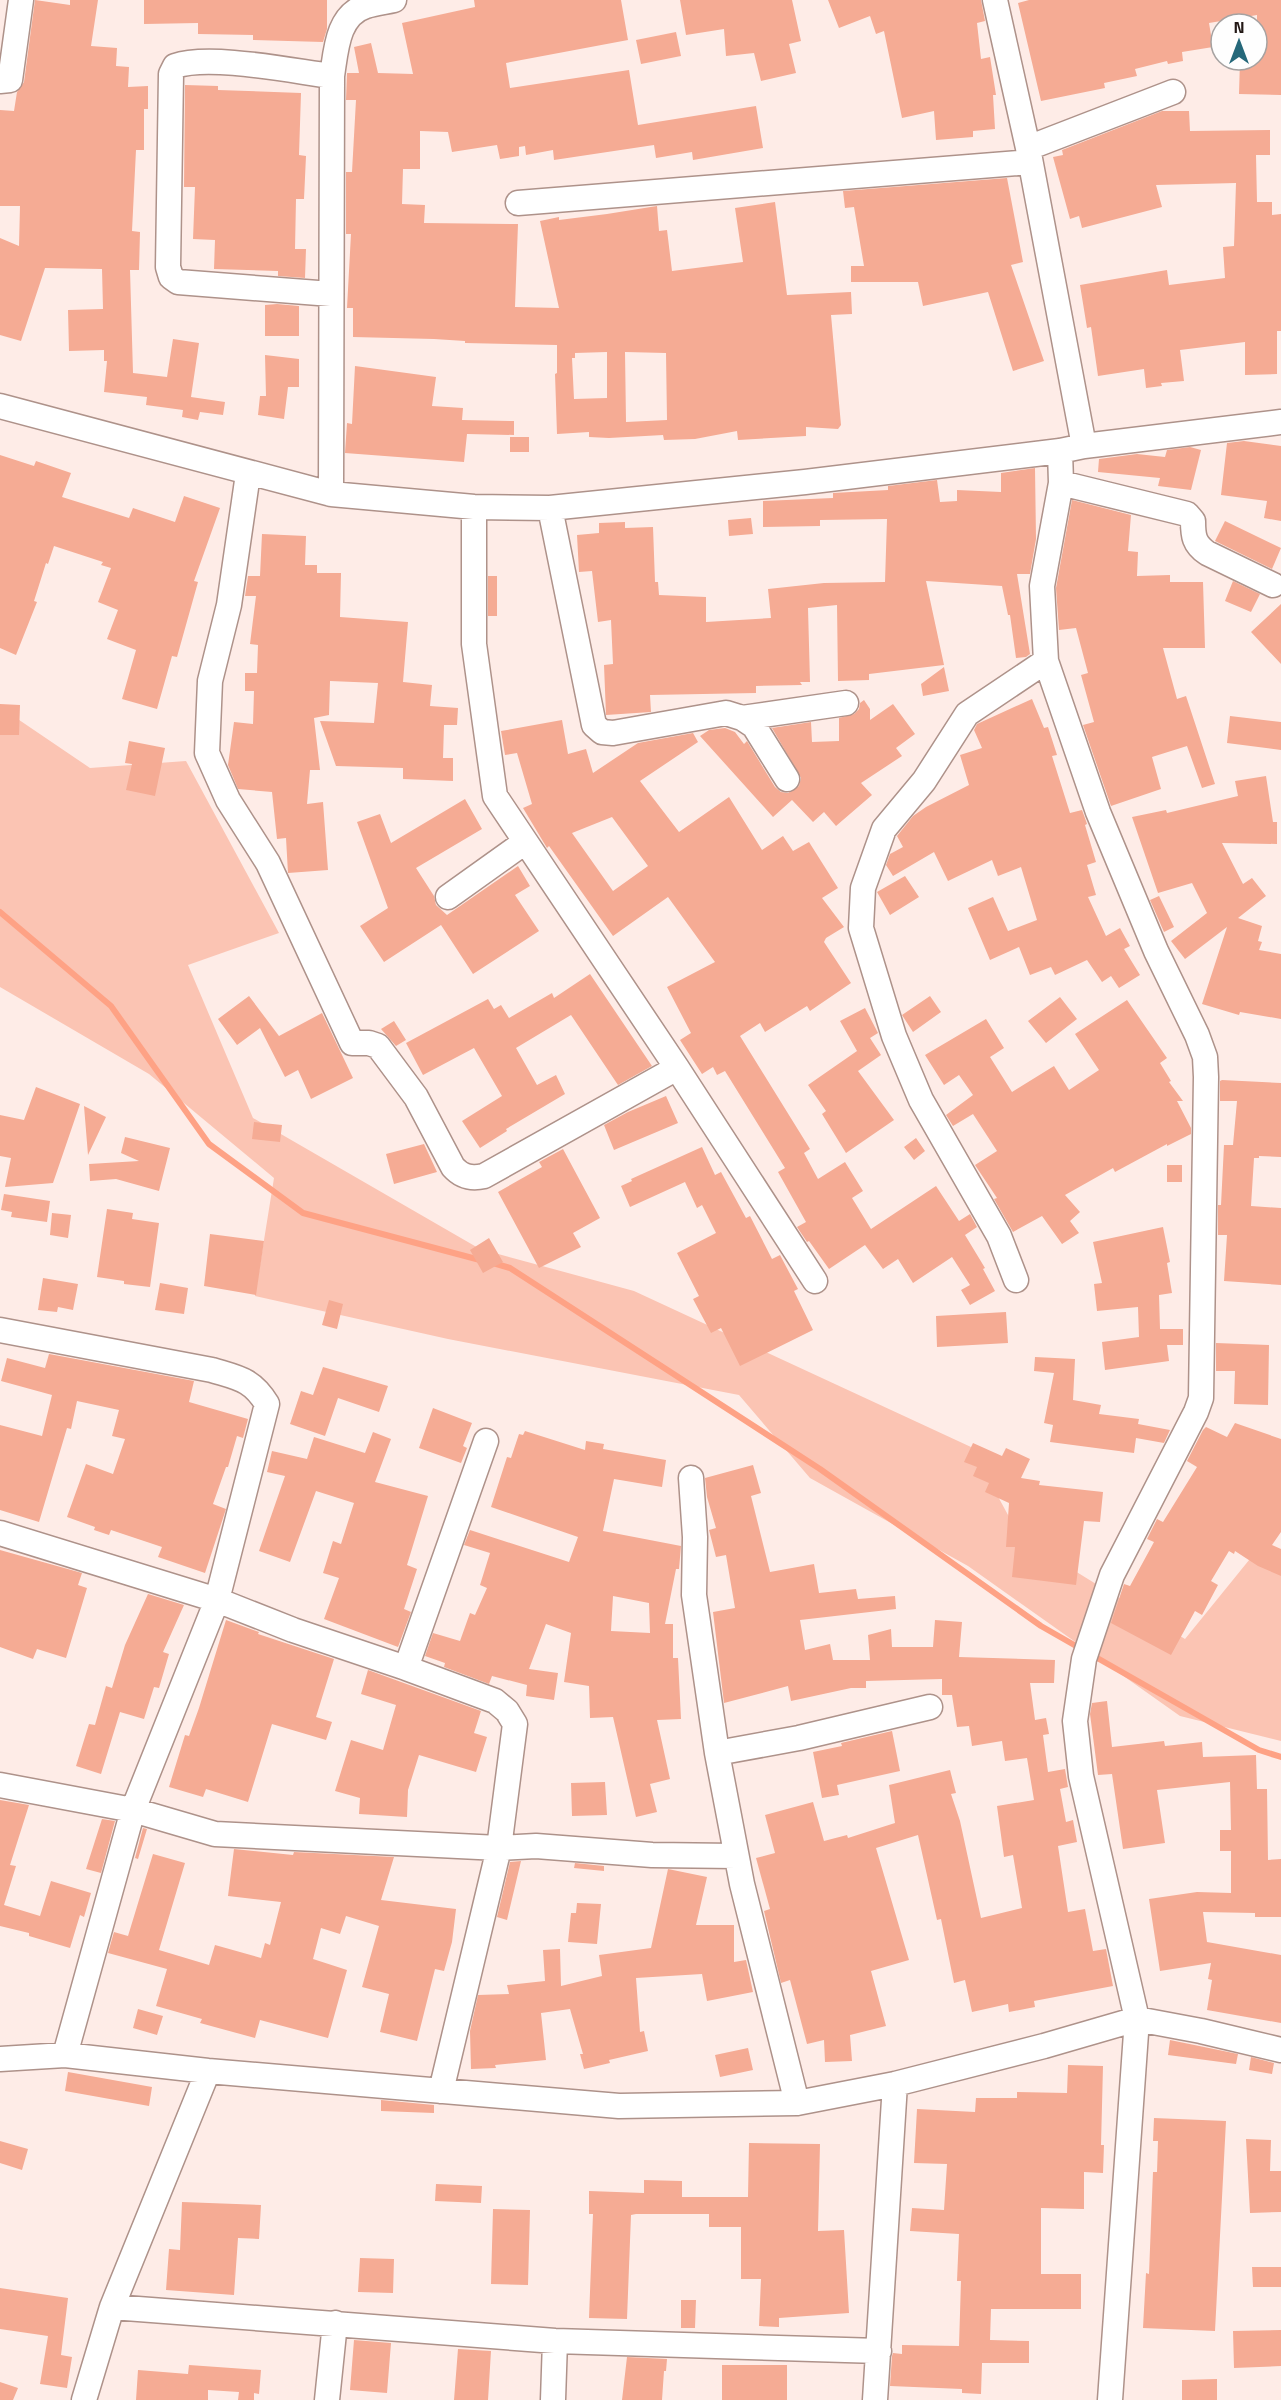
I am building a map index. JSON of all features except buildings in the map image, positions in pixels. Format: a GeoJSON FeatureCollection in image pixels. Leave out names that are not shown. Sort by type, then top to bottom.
{"type":"FeatureCollection","features":[{"type":"Feature","properties":{"kind":"street"},"geometry":{"type":"LineString","coordinates":[[0,81],[10,80],[21,0]]}},
{"type":"Feature","properties":{"kind":"street"},"geometry":{"type":"LineString","coordinates":[[331,494],[332,76],[338,37],[348,18],[363,7],[394,0]]}},
{"type":"Feature","properties":{"kind":"street"},"geometry":{"type":"LineString","coordinates":[[995,0],[1029,155],[1084,446]]}},
{"type":"Feature","properties":{"kind":"street"},"geometry":{"type":"LineString","coordinates":[[331,294],[178,282],[171,277],[168,267],[171,74],[175,66],[187,62],[217,62],[332,76]]}},
{"type":"Feature","properties":{"kind":"street"},"geometry":{"type":"LineString","coordinates":[[518,203],[1029,155],[1173,92]]}},
{"type":"Feature","properties":{"kind":"street"},"geometry":{"type":"LineString","coordinates":[[0,406],[248,474],[331,494],[474,507],[550,508],[805,482],[1060,452],[1084,446],[1281,422]]}},
{"type":"Feature","properties":{"kind":"street"},"geometry":{"type":"LineString","coordinates":[[1060,452],[1061,483],[1042,586],[1046,661],[1098,812],[1156,951],[1197,1035],[1205,1057],[1201,1398],[1196,1412],[1112,1575],[1087,1651],[1075,1721],[1081,1776],[1137,2019],[1110,2400]]}},
{"type":"Feature","properties":{"kind":"street"},"geometry":{"type":"LineString","coordinates":[[248,474],[229,605],[210,681],[207,753],[228,800],[268,863],[352,1043],[369,1043],[378,1046],[416,1097],[453,1167],[459,1173],[476,1178],[484,1176],[677,1068]]}},
{"type":"Feature","properties":{"kind":"street"},"geometry":{"type":"LineString","coordinates":[[1061,483],[1187,514],[1193,521],[1193,536],[1198,547],[1207,554],[1273,585]]}},
{"type":"Feature","properties":{"kind":"street"},"geometry":{"type":"LineString","coordinates":[[474,507],[474,644],[495,796],[677,1068],[815,1281]]}},
{"type":"Feature","properties":{"kind":"street"},"geometry":{"type":"LineString","coordinates":[[550,508],[594,725],[602,732],[613,733],[726,713],[742,718],[754,726],[787,779]]}},
{"type":"Feature","properties":{"kind":"street"},"geometry":{"type":"LineString","coordinates":[[1016,1280],[999,1236],[921,1100],[894,1036],[861,928],[863,888],[884,830],[924,781],[967,714],[1046,661]]}},
{"type":"Feature","properties":{"kind":"street"},"geometry":{"type":"LineString","coordinates":[[742,718],[846,703]]}},
{"type":"Feature","properties":{"kind":"street"},"geometry":{"type":"LineString","coordinates":[[448,897],[525,842]]}},
{"type":"Feature","properties":{"kind":"street"},"geometry":{"type":"LineString","coordinates":[[0,1330],[212,1370],[246,1380],[259,1391],[267,1404],[217,1600],[134,1810],[65,2055]]}},
{"type":"Feature","properties":{"kind":"street"},"geometry":{"type":"LineString","coordinates":[[406,1668],[486,1441]]}},
{"type":"Feature","properties":{"kind":"street"},"geometry":{"type":"LineString","coordinates":[[691,1478],[695,1538],[694,1595],[717,1753],[736,1856],[797,2103]]}},
{"type":"Feature","properties":{"kind":"street"},"geometry":{"type":"LineString","coordinates":[[0,1533],[217,1600],[293,1630],[495,1701],[507,1711],[515,1724],[499,1848],[441,2091]]}},
{"type":"Feature","properties":{"kind":"street"},"geometry":{"type":"LineString","coordinates":[[717,1753],[799,1738],[930,1707]]}},
{"type":"Feature","properties":{"kind":"street"},"geometry":{"type":"LineString","coordinates":[[0,1785],[134,1810],[215,1834],[499,1848],[536,1846],[652,1855],[736,1856]]}},
{"type":"Feature","properties":{"kind":"street"},"geometry":{"type":"LineString","coordinates":[[0,2059],[65,2055],[208,2071],[619,2106],[797,2103],[895,2084],[1044,2046],[1137,2019],[1281,2050]]}},
{"type":"Feature","properties":{"kind":"street"},"geometry":{"type":"LineString","coordinates":[[84,2400],[112,2307],[208,2071]]}},
{"type":"Feature","properties":{"kind":"street"},"geometry":{"type":"LineString","coordinates":[[875,2400],[895,2084]]}},
{"type":"Feature","properties":{"kind":"street"},"geometry":{"type":"LineString","coordinates":[[112,2307],[555,2341],[879,2351]]}},
{"type":"Feature","properties":{"kind":"street"},"geometry":{"type":"LineString","coordinates":[[327,2400],[335,2323]]}},
{"type":"Feature","properties":{"kind":"street"},"geometry":{"type":"LineString","coordinates":[[553,2400],[555,2341]]}},
{"type":"Feature","properties":{"kind":"shaded area"},"geometry":{"type":"Polygon","coordinates":[[[0,707],[90,768],[186,761],[279,933],[188,965],[253,1118],[480,1249],[634,1291],[971,1447],[1020,1537],[1185,1639],[1258,1549],[1281,1562],[1281,1741],[1180,1716],[968,1566],[810,1478],[739,1395],[448,1339],[255,1296],[274,1178],[149,1074],[0,987],[0,707]]]}},
{"type":"Feature","properties":{"kind":"waterway"},"geometry":{"type":"LineString","coordinates":[[0,912],[111,1006],[209,1144],[303,1213],[480,1260]]}},
{"type":"Feature","properties":{"kind":"waterway"},"geometry":{"type":"LineString","coordinates":[[493,1263],[510,1268],[820,1469],[1041,1626],[1083,1650]]}},
{"type":"Feature","properties":{"kind":"waterway"},"geometry":{"type":"LineString","coordinates":[[1092,1655],[1259,1750],[1281,1757]]}}]}
